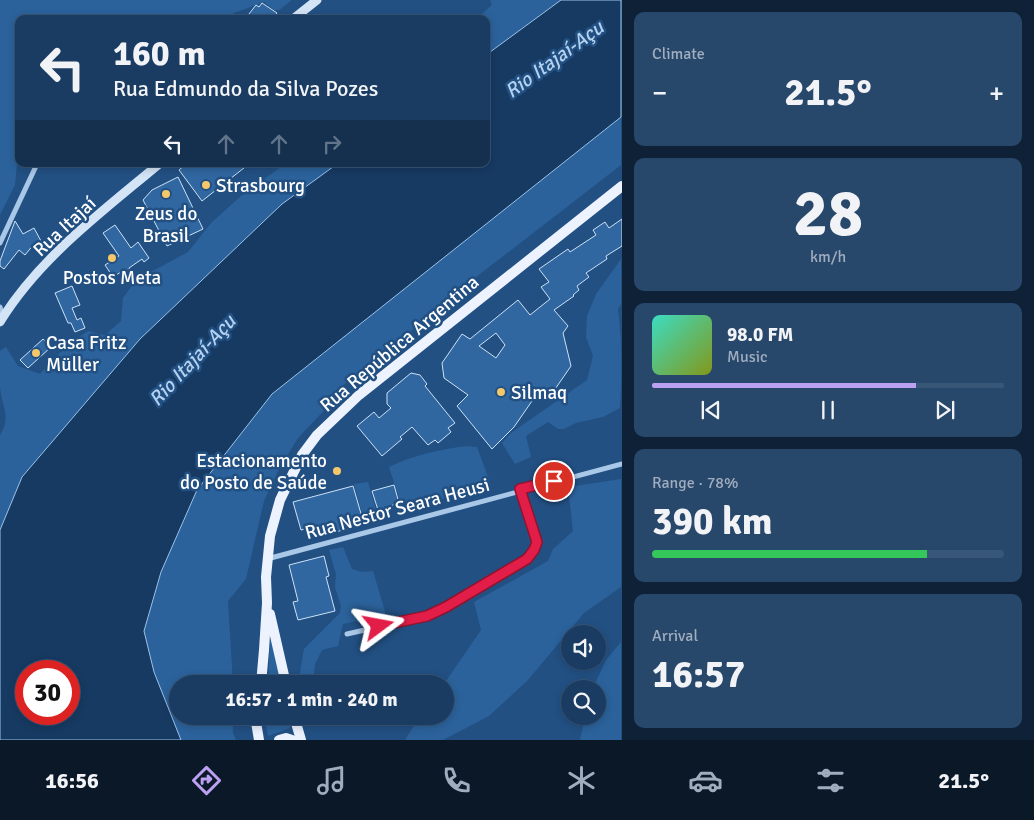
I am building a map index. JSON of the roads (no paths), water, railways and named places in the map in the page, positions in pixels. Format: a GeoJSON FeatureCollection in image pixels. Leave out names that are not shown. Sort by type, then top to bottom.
{"type":"FeatureCollection","features":[{"type":"Feature","properties":{"kind":"main road"},"geometry":{"type":"LineString","coordinates":[[298,15],[317,0]]}},
{"type":"Feature","properties":{"kind":"main road","name":"Rua Itajaí"},"geometry":{"type":"LineString","coordinates":[[1,320],[36,275],[76,234],[155,167]]}},
{"type":"Feature","properties":{"kind":"main road","name":"Rua República Argentina"},"geometry":{"type":"LineString","coordinates":[[262,675],[267,603],[267,558],[274,518],[286,484],[302,455],[334,418],[366,389],[622,186]]}},
{"type":"Feature","properties":{"kind":"main road","name":"Rua República Argentina"},"geometry":{"type":"LineString","coordinates":[[267,603],[284,675]]}},
{"type":"Feature","properties":{"kind":"main road"},"geometry":{"type":"LineString","coordinates":[[256,725],[259,740]]}},
{"type":"Feature","properties":{"kind":"main road"},"geometry":{"type":"LineString","coordinates":[[297,725],[301,740]]}},
{"type":"Feature","properties":{"kind":"main road"},"geometry":{"type":"LineString","coordinates":[[279,740],[286,738],[292,740]]}},
{"type":"Feature","properties":{"kind":"street"},"geometry":{"type":"LineString","coordinates":[[0,243],[35,167]]}},
{"type":"Feature","properties":{"kind":"street"},"geometry":{"type":"LineString","coordinates":[[0,307],[1,320]]}},
{"type":"Feature","properties":{"kind":"street","name":"Rua Nestor Seara Heusi"},"geometry":{"type":"LineString","coordinates":[[267,558],[520,489],[622,464]]}},
{"type":"Feature","properties":{"kind":"street"},"geometry":{"type":"LineString","coordinates":[[347,634],[427,616],[446,607],[527,559],[537,542],[520,489]]}},
{"type":"Feature","properties":{"kind":"water","name":"Rio Itajaí-Açu"},"geometry":{"type":"Polygon","coordinates":[[[561,0],[621,0],[621,117],[272,394],[197,490],[161,572],[144,631],[154,672],[169,710],[169,725],[175,725],[181,740],[0,740],[0,530],[22,477],[140,339],[282,204],[333,167],[490,167],[490,52],[561,0]]]}},
{"type":"Feature","properties":{"kind":"place","name":"Strasbourg"},"geometry":{"type":"Point","coordinates":[206,185]}},
{"type":"Feature","properties":{"kind":"place","name":"Zeus do Brasil"},"geometry":{"type":"Point","coordinates":[166,194]}},
{"type":"Feature","properties":{"kind":"place","name":"Postos Meta"},"geometry":{"type":"Point","coordinates":[112,258]}},
{"type":"Feature","properties":{"kind":"place","name":"Casa Fritz Müller"},"geometry":{"type":"Point","coordinates":[36,353]}},
{"type":"Feature","properties":{"kind":"place","name":"Silmaq"},"geometry":{"type":"Point","coordinates":[501,392]}},
{"type":"Feature","properties":{"kind":"place","name":"Estacionamento do Posto de Saúde"},"geometry":{"type":"Point","coordinates":[337,471]}}]}
